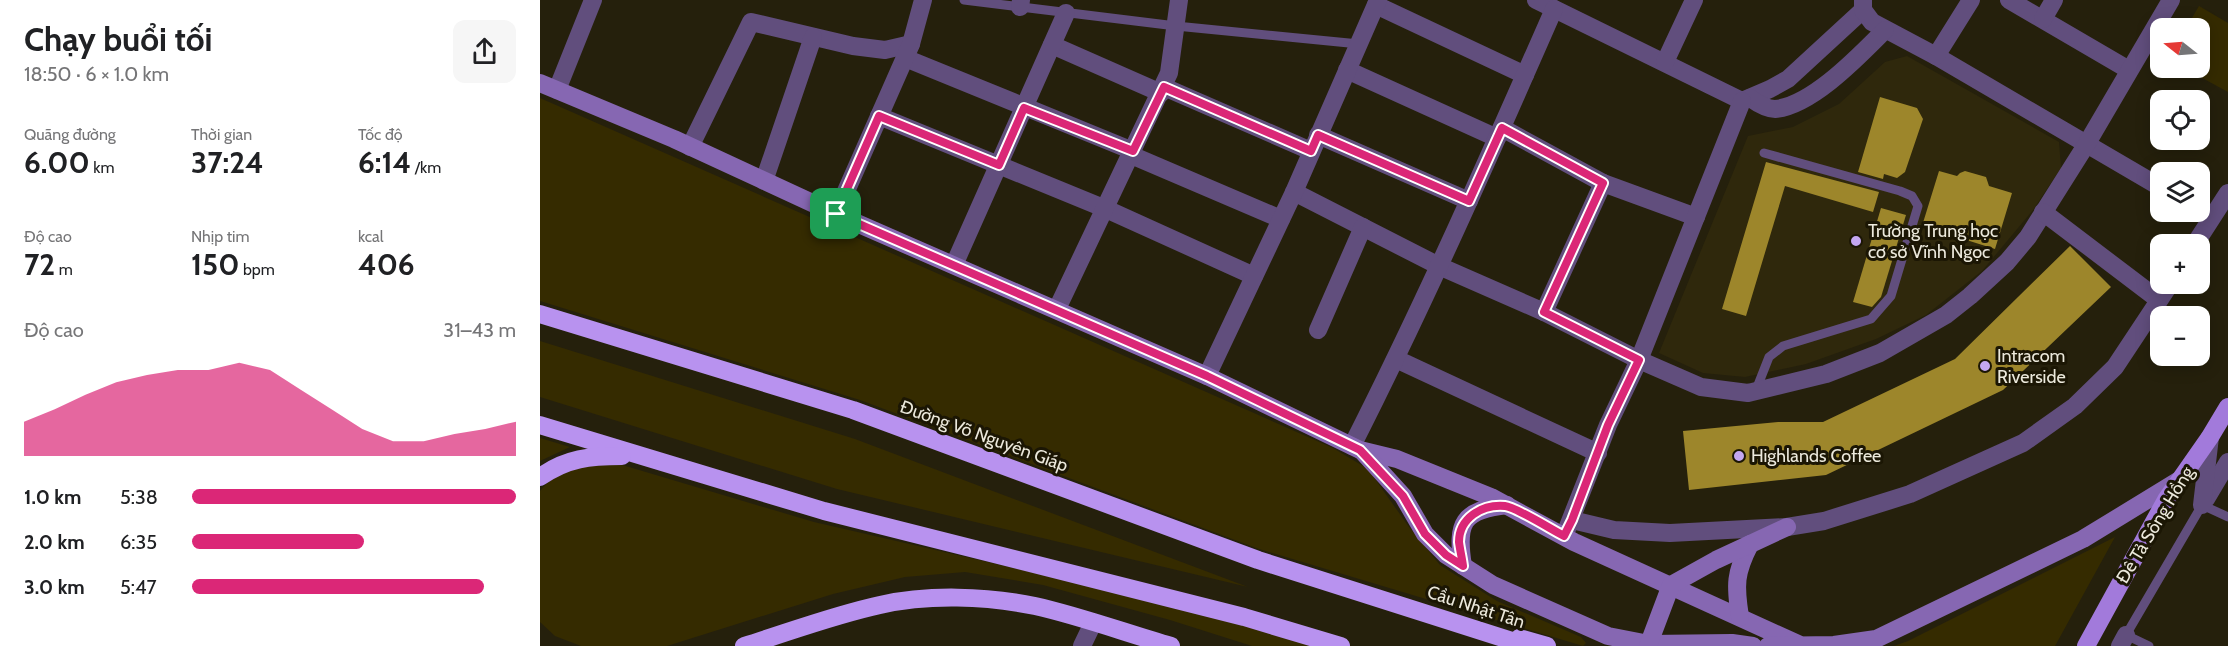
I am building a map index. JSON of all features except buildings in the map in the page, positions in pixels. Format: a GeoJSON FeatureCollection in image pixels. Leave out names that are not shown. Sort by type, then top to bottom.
{"type":"FeatureCollection","features":[{"type":"Feature","properties":{"kind":"highway","name":"Đường Võ Nguyên Giáp"},"geometry":{"type":"LineString","coordinates":[[542,314],[853,410],[1258,560],[1410,607]]}},
{"type":"Feature","properties":{"kind":"highway"},"geometry":{"type":"LineString","coordinates":[[540,425],[824,511],[1244,617],[1341,646]]}},
{"type":"Feature","properties":{"kind":"highway"},"geometry":{"type":"LineString","coordinates":[[540,477],[569,462],[592,456],[623,456],[729,482]]}},
{"type":"Feature","properties":{"kind":"highway"},"geometry":{"type":"LineString","coordinates":[[744,646],[880,605],[912,600],[997,600],[1035,606],[1171,646]]}},
{"type":"Feature","properties":{"kind":"highway","name":"Cầu Nhật Tân"},"geometry":{"type":"LineString","coordinates":[[1410,607],[1528,646]]}},
{"type":"Feature","properties":{"kind":"highway"},"geometry":{"type":"LineString","coordinates":[[1410,607],[1547,646]]}},
{"type":"Feature","properties":{"kind":"main road","name":"Đê Tả Sông Hồng"},"geometry":{"type":"LineString","coordinates":[[2086,646],[2178,480],[2226,412]]}},
{"type":"Feature","properties":{"kind":"street"},"geometry":{"type":"LineString","coordinates":[[592,0],[548,86],[1207,376],[1356,448],[1397,459],[1507,506],[1568,528],[1671,585],[1798,644]]}},
{"type":"Feature","properties":{"kind":"street"},"geometry":{"type":"LineString","coordinates":[[836,214],[908,51],[923,0]]}},
{"type":"Feature","properties":{"kind":"street"},"geometry":{"type":"LineString","coordinates":[[1057,309],[1169,73],[1179,0]]}},
{"type":"Feature","properties":{"kind":"street"},"geometry":{"type":"LineString","coordinates":[[1536,0],[1746,100],[1774,109],[1790,105],[1817,91],[1850,65],[1885,30]]}},
{"type":"Feature","properties":{"kind":"street"},"geometry":{"type":"LineString","coordinates":[[1665,62],[1694,0]]}},
{"type":"Feature","properties":{"kind":"street"},"geometry":{"type":"LineString","coordinates":[[1936,56],[1971,0]]}},
{"type":"Feature","properties":{"kind":"street"},"geometry":{"type":"LineString","coordinates":[[2010,0],[2129,70]]}},
{"type":"Feature","properties":{"kind":"street"},"geometry":{"type":"LineString","coordinates":[[2043,19],[2054,0]]}},
{"type":"Feature","properties":{"kind":"street"},"geometry":{"type":"LineString","coordinates":[[1294,192],[1439,266],[1544,312],[1639,360],[1701,387],[1755,392],[1826,374],[1880,353],[1946,315],[2007,262],[2028,237],[2086,145],[2171,0]]}},
{"type":"Feature","properties":{"kind":"street"},"geometry":{"type":"LineString","coordinates":[[1207,376],[1294,192],[1377,2],[1525,75]]}},
{"type":"Feature","properties":{"kind":"street"},"geometry":{"type":"LineString","coordinates":[[1568,528],[1608,425],[1639,360],[1746,100],[1788,79],[1863,5],[1872,22],[1885,30],[1936,56],[2150,181]]}},
{"type":"Feature","properties":{"kind":"street"},"geometry":{"type":"LineString","coordinates":[[1356,448],[1554,9]]}},
{"type":"Feature","properties":{"kind":"street"},"geometry":{"type":"LineString","coordinates":[[954,265],[1066,13]]}},
{"type":"Feature","properties":{"kind":"street"},"geometry":{"type":"LineString","coordinates":[[690,147],[751,22],[853,46],[908,51],[1024,108],[1281,219]]}},
{"type":"Feature","properties":{"kind":"street"},"geometry":{"type":"LineString","coordinates":[[764,181],[813,37]]}},
{"type":"Feature","properties":{"kind":"street"},"geometry":{"type":"LineString","coordinates":[[1052,45],[1162,90],[1314,143],[1469,201]]}},
{"type":"Feature","properties":{"kind":"street"},"geometry":{"type":"LineString","coordinates":[[1347,70],[1499,133],[1603,183],[1696,217]]}},
{"type":"Feature","properties":{"kind":"street"},"geometry":{"type":"LineString","coordinates":[[879,116],[1106,209],[1254,276]]}},
{"type":"Feature","properties":{"kind":"street"},"geometry":{"type":"LineString","coordinates":[[1544,312],[1603,183]]}},
{"type":"Feature","properties":{"kind":"street"},"geometry":{"type":"LineString","coordinates":[[2210,210],[2228,194]]}},
{"type":"Feature","properties":{"kind":"street"},"geometry":{"type":"LineString","coordinates":[[2043,212],[2160,300]]}},
{"type":"Feature","properties":{"kind":"street"},"geometry":{"type":"LineString","coordinates":[[1317,330],[1363,227]]}},
{"type":"Feature","properties":{"kind":"street"},"geometry":{"type":"LineString","coordinates":[[1568,528],[1670,532],[1787,527],[1824,521],[1910,494],[2023,443],[2075,406],[2115,367],[2164,294]]}},
{"type":"Feature","properties":{"kind":"street"},"geometry":{"type":"LineString","coordinates":[[1396,359],[1598,453]]}},
{"type":"Feature","properties":{"kind":"street"},"geometry":{"type":"LineString","coordinates":[[2202,505],[2210,437]]}},
{"type":"Feature","properties":{"kind":"street"},"geometry":{"type":"LineString","coordinates":[[1356,448],[1403,496],[1425,534],[1446,555],[1493,585],[1609,641],[1649,645],[1732,642],[1753,646]]}},
{"type":"Feature","properties":{"kind":"street"},"geometry":{"type":"LineString","coordinates":[[2202,505],[2228,462]]}},
{"type":"Feature","properties":{"kind":"street"},"geometry":{"type":"LineString","coordinates":[[1768,646],[1834,645],[1876,639],[2083,539],[2178,480]]}},
{"type":"Feature","properties":{"kind":"street"},"geometry":{"type":"LineString","coordinates":[[1463,566],[1459,540],[1464,525],[1473,512],[1489,507],[1507,506]]}},
{"type":"Feature","properties":{"kind":"street"},"geometry":{"type":"LineString","coordinates":[[1649,645],[1671,585],[1787,527]]}},
{"type":"Feature","properties":{"kind":"street"},"geometry":{"type":"LineString","coordinates":[[1740,617],[1736,588],[1739,564],[1750,544]]}},
{"type":"Feature","properties":{"kind":"street"},"geometry":{"type":"LineString","coordinates":[[1082,646],[1093,623]]}},
{"type":"Feature","properties":{"kind":"lane"},"geometry":{"type":"LineString","coordinates":[[964,0],[1021,4],[1066,13],[1176,26],[1359,44]]}},
{"type":"Feature","properties":{"kind":"lane"},"geometry":{"type":"LineString","coordinates":[[1755,392],[1769,357],[1783,346],[1871,319],[1891,296],[1918,206],[1912,196],[1900,191],[1764,153]]}},
{"type":"Feature","properties":{"kind":"lane"},"geometry":{"type":"LineString","coordinates":[[2149,646],[2123,641],[2202,505],[2228,517]]}},
{"type":"Feature","properties":{"kind":"shaded area"},"geometry":{"type":"Polygon","coordinates":[[[2199,6],[2228,23],[2228,92],[2202,78],[2210,78],[2210,18],[2192,18],[2199,6]]]}},
{"type":"Feature","properties":{"kind":"shaded area","name":"Trường Trung học cơ sở Vĩnh Ngọc"},"geometry":{"type":"Polygon","coordinates":[[[1907,56],[2059,142],[2061,168],[2033,210],[1982,271],[1926,315],[1876,339],[1806,364],[1745,377],[1703,373],[1659,353],[1748,136],[1793,127],[1839,104],[1885,62],[1907,56]]]}},
{"type":"Feature","properties":{"kind":"shaded area"},"geometry":{"type":"Polygon","coordinates":[[[540,98],[1333,448],[1368,469],[1409,527],[1440,565],[1497,601],[1581,637],[1586,643],[1583,646],[1259,549],[860,400],[540,301],[540,98]]]}},
{"type":"Feature","properties":{"kind":"shaded area"},"geometry":{"type":"Polygon","coordinates":[[[540,341],[855,439],[1248,587],[837,489],[540,397],[540,341]]]}},
{"type":"Feature","properties":{"kind":"shaded area"},"geometry":{"type":"Polygon","coordinates":[[[540,438],[570,447],[540,461],[540,438]]]}},
{"type":"Feature","properties":{"kind":"shaded area"},"geometry":{"type":"Polygon","coordinates":[[[595,462],[619,464],[814,522],[1044,575],[1327,646],[1252,646],[1170,620],[1043,585],[965,572],[905,577],[833,594],[667,646],[581,646],[555,636],[540,622],[540,491],[565,472],[595,462]]]}},
{"type":"Feature","properties":{"kind":"shaded area"},"geometry":{"type":"Polygon","coordinates":[[[2115,537],[2055,646],[1894,646],[1908,641],[2115,537]]]}},
{"type":"Feature","properties":{"kind":"place","name":"Trường Trung học cơ sở Vĩnh Ngọc"},"geometry":{"type":"Point","coordinates":[1856,241]}},
{"type":"Feature","properties":{"kind":"place","name":"Intracom Riverside"},"geometry":{"type":"Point","coordinates":[1985,366]}},
{"type":"Feature","properties":{"kind":"place","name":"Highlands Coffee"},"geometry":{"type":"Point","coordinates":[1739,456]}},
{"type":"Feature","properties":{"kind":"route"},"geometry":{"type":"LineString","coordinates":[[1164,87],[1311,151],[1318,135],[1469,201],[1502,128],[1603,183],[1544,312],[1639,360],[1608,425],[1564,536],[1507,506],[1489,507],[1473,512],[1464,525],[1459,540],[1463,566],[1446,555],[1425,534],[1403,496],[1360,450],[1207,376],[836,214],[879,116],[999,165],[1024,108],[1133,151],[1164,87]]}}]}
